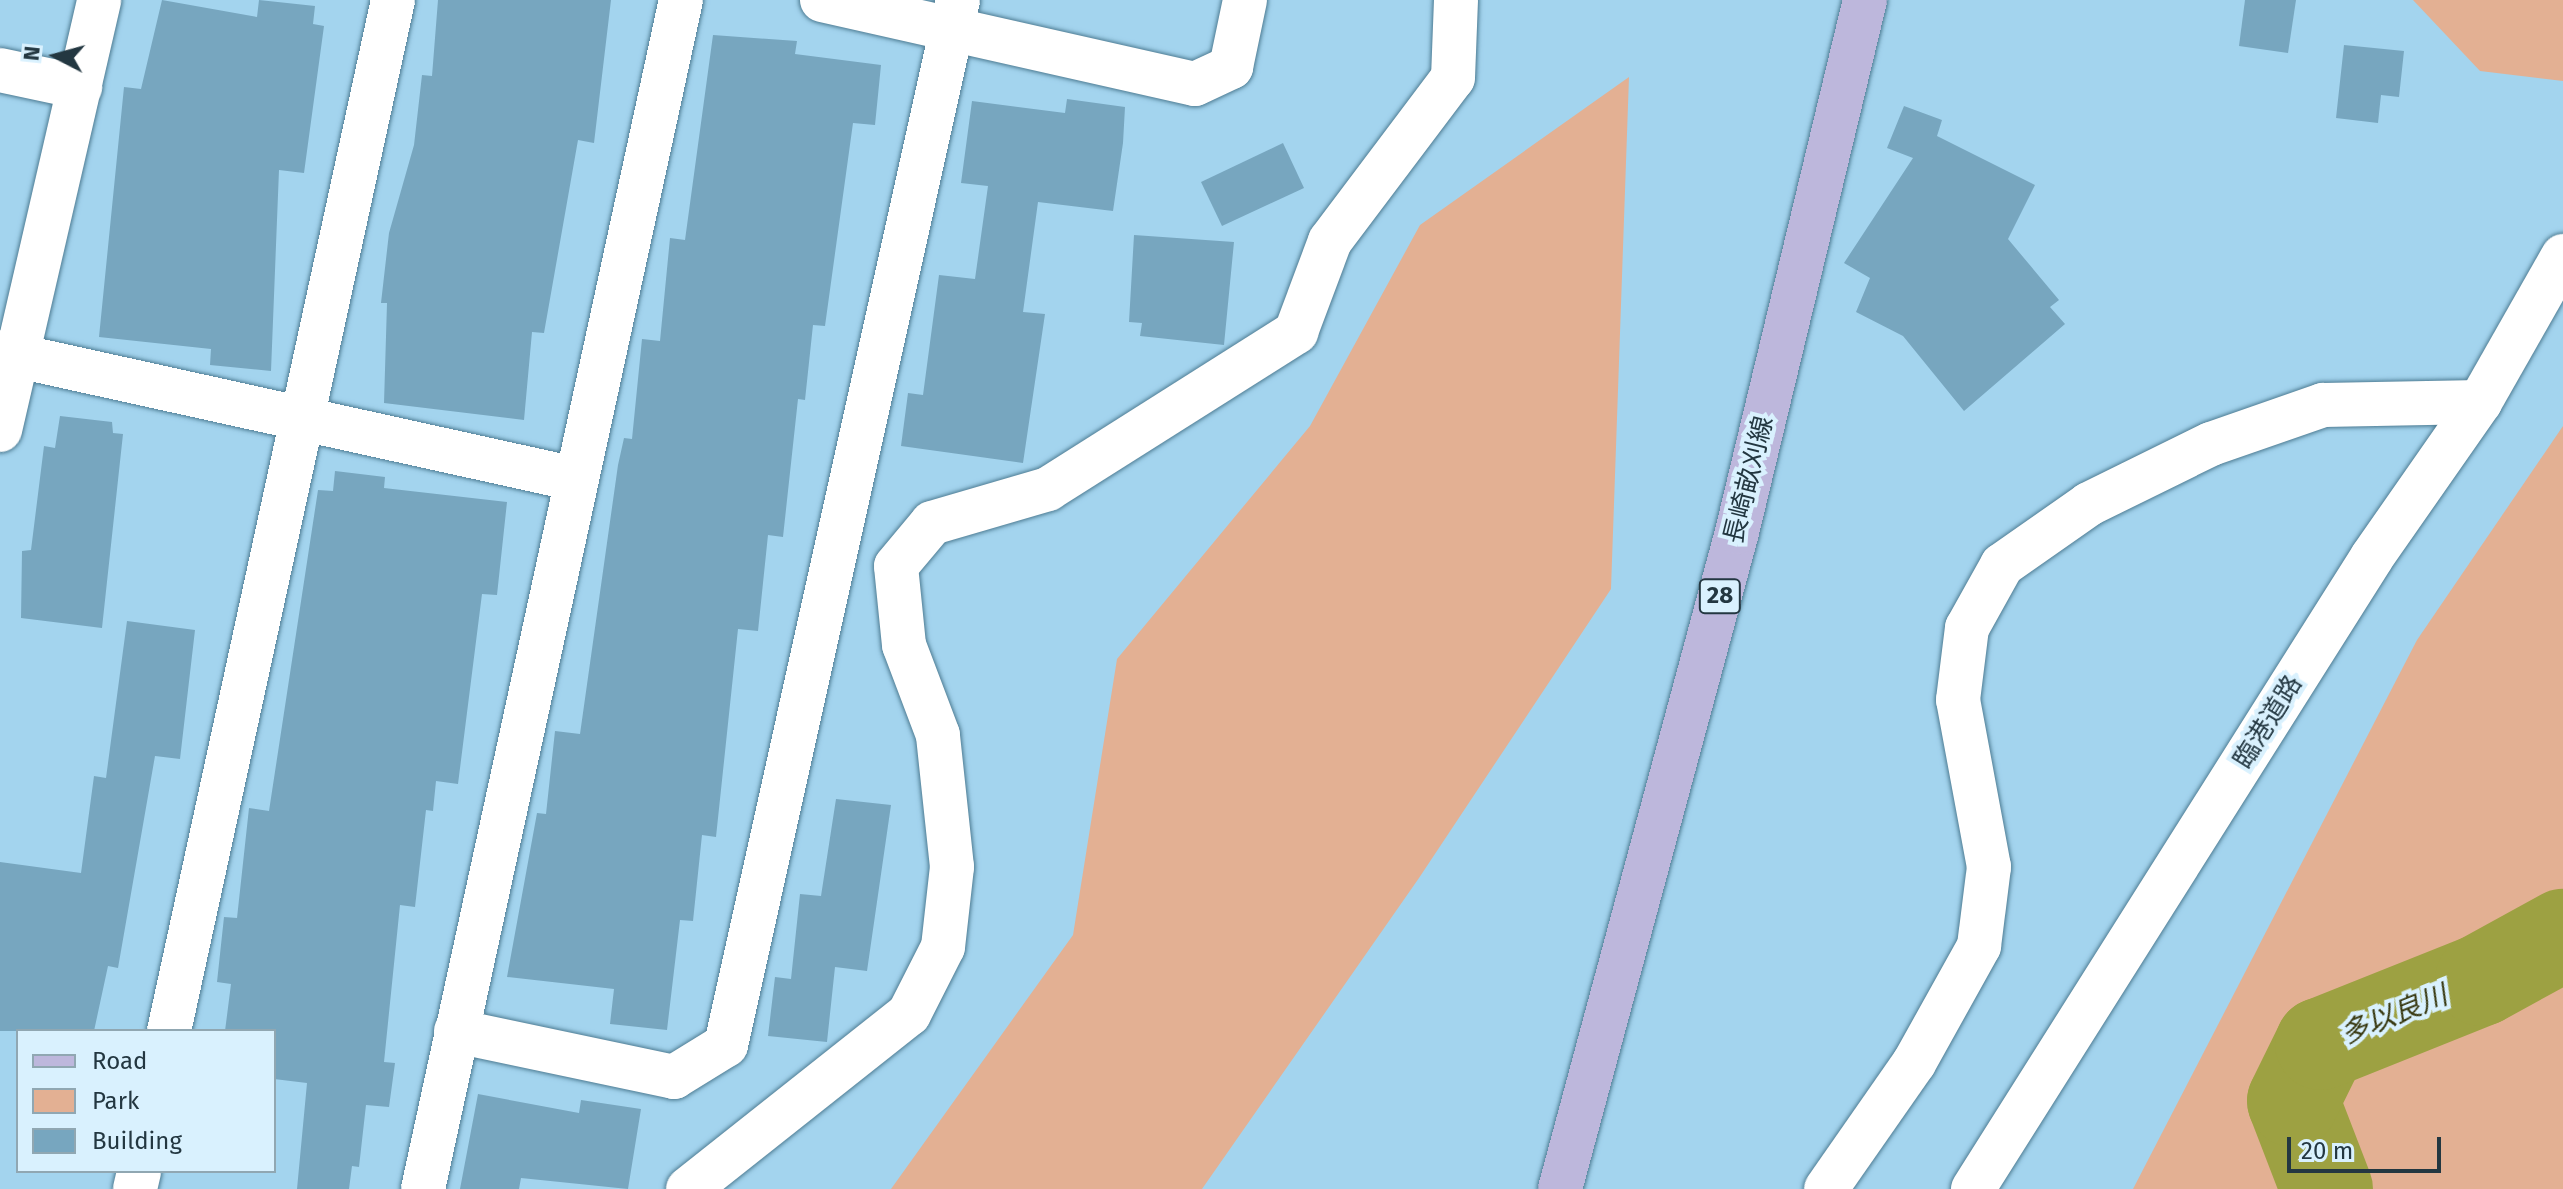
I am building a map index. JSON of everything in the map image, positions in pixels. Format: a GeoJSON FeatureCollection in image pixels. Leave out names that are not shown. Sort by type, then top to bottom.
{"type":"FeatureCollection","features":[{"type":"Feature","properties":{"kind":"main road","name":"長崎畝刈線"},"geometry":{"type":"LineString","coordinates":[[1560,1189],[1737,532],[1865,0]]}},
{"type":"Feature","properties":{"kind":"street"},"geometry":{"type":"LineString","coordinates":[[0,430],[7,354],[80,87],[99,0]]}},
{"type":"Feature","properties":{"kind":"street"},"geometry":{"type":"LineString","coordinates":[[169,1029],[393,0]]}},
{"type":"Feature","properties":{"kind":"street"},"geometry":{"type":"LineString","coordinates":[[423,1189],[681,0]]}},
{"type":"Feature","properties":{"kind":"street"},"geometry":{"type":"LineString","coordinates":[[822,0],[954,14],[1195,84],[1231,67],[1245,0]]}},
{"type":"Feature","properties":{"kind":"street"},"geometry":{"type":"LineString","coordinates":[[688,1189],[909,1014],[943,947],[952,867],[938,735],[904,645],[896,566],[932,523],[1048,489],[1296,332],[1330,241],[1453,78],[1456,0]]}},
{"type":"Feature","properties":{"kind":"street"},"geometry":{"type":"LineString","coordinates":[[456,1031],[674,1077],[726,1045],[954,14]]}},
{"type":"Feature","properties":{"kind":"street"},"geometry":{"type":"LineString","coordinates":[[0,70],[80,87]]}},
{"type":"Feature","properties":{"kind":"street","name":"臨港道路"},"geometry":{"type":"LineString","coordinates":[[1973,1189],[2372,557],[2480,402],[2563,256]]}},
{"type":"Feature","properties":{"kind":"street"},"geometry":{"type":"LineString","coordinates":[[7,354],[302,416],[575,479]]}},
{"type":"Feature","properties":{"kind":"street"},"geometry":{"type":"LineString","coordinates":[[1826,1189],[1914,1063],[1979,946],[1989,867],[1958,700],[1967,628],[2002,565],[2089,504],[2211,444],[2323,405],[2480,402]]}},
{"type":"Feature","properties":{"kind":"green space"},"geometry":{"type":"Polygon","coordinates":[[[2413,0],[2563,0],[2563,81],[2480,71],[2413,0]]]}},
{"type":"Feature","properties":{"kind":"green space"},"geometry":{"type":"Polygon","coordinates":[[[1629,77],[1611,589],[1419,878],[1202,1189],[891,1189],[1073,935],[1117,659],[1310,426],[1420,225],[1629,77]]]}},
{"type":"Feature","properties":{"kind":"green space"},"geometry":{"type":"Polygon","coordinates":[[[2563,426],[2563,1189],[2133,1189],[2417,640],[2563,426]]]}},
{"type":"Feature","properties":{"kind":"building"},"geometry":{"type":"Polygon","coordinates":[[[162,0],[257,17],[259,0],[315,6],[313,24],[324,26],[304,173],[279,170],[271,371],[210,365],[211,349],[99,337],[124,87],[141,89],[162,0]]]}},
{"type":"Feature","properties":{"kind":"building"},"geometry":{"type":"Polygon","coordinates":[[[438,0],[611,0],[594,143],[578,140],[544,333],[532,332],[524,420],[384,403],[387,303],[381,303],[389,233],[414,145],[422,75],[432,76],[438,0]]]}},
{"type":"Feature","properties":{"kind":"building"},"geometry":{"type":"Polygon","coordinates":[[[2245,0],[2296,0],[2288,53],[2239,46],[2245,0]]]}},
{"type":"Feature","properties":{"kind":"building"},"geometry":{"type":"Polygon","coordinates":[[[713,35],[797,41],[795,54],[881,65],[875,125],[853,123],[825,326],[813,325],[805,400],[798,399],[783,537],[768,535],[758,631],[738,629],[716,837],[702,835],[693,921],[680,920],[667,1030],[610,1024],[614,989],[507,977],[537,813],[546,814],[555,731],[580,734],[618,465],[624,438],[632,439],[642,339],[660,341],[670,238],[685,240],[713,35]]]}},
{"type":"Feature","properties":{"kind":"building"},"geometry":{"type":"Polygon","coordinates":[[[2344,45],[2404,51],[2399,97],[2381,95],[2378,123],[2336,118],[2344,45]]]}},
{"type":"Feature","properties":{"kind":"building"},"geometry":{"type":"Polygon","coordinates":[[[1067,99],[1125,107],[1123,143],[1113,211],[1038,202],[1023,312],[1045,314],[1023,463],[901,446],[908,393],[923,395],[939,275],[975,279],[988,186],[961,183],[972,101],[1065,113],[1067,99]]]}},
{"type":"Feature","properties":{"kind":"building"},"geometry":{"type":"Polygon","coordinates":[[[1904,106],[1942,120],[1937,136],[2035,185],[2008,239],[2059,300],[2050,307],[2065,324],[1964,411],[1903,336],[1856,312],[1870,278],[1844,263],[1913,158],[1887,148],[1904,106]]]}},
{"type":"Feature","properties":{"kind":"building"},"geometry":{"type":"Polygon","coordinates":[[[1283,143],[1304,188],[1222,226],[1201,182],[1283,143]]]}},
{"type":"Feature","properties":{"kind":"building"},"geometry":{"type":"Polygon","coordinates":[[[1134,235],[1234,242],[1224,345],[1140,336],[1142,323],[1129,322],[1134,235]]]}},
{"type":"Feature","properties":{"kind":"building"},"geometry":{"type":"Polygon","coordinates":[[[60,416],[112,422],[113,433],[123,434],[102,628],[21,618],[22,551],[31,550],[44,446],[55,448],[60,416]]]}},
{"type":"Feature","properties":{"kind":"building"},"geometry":{"type":"Polygon","coordinates":[[[335,471],[385,477],[384,488],[507,502],[497,595],[482,594],[458,784],[436,781],[433,811],[426,810],[415,907],[400,905],[384,1062],[395,1063],[389,1107],[366,1105],[359,1167],[352,1166],[349,1189],[297,1189],[307,1083],[276,1079],[276,1029],[225,1029],[231,984],[217,982],[224,917],[237,918],[249,808],[269,811],[318,490],[333,491],[335,471]]]}},
{"type":"Feature","properties":{"kind":"building"},"geometry":{"type":"Polygon","coordinates":[[[127,621],[195,630],[180,759],[155,756],[118,968],[108,966],[94,1029],[0,1031],[0,862],[81,873],[94,776],[106,778],[127,621]]]}},
{"type":"Feature","properties":{"kind":"building"},"geometry":{"type":"Polygon","coordinates":[[[836,799],[891,805],[867,971],[835,967],[827,1042],[768,1036],[775,977],[791,979],[800,894],[821,896],[836,799]]]}},
{"type":"Feature","properties":{"kind":"building"},"geometry":{"type":"Polygon","coordinates":[[[478,1094],[579,1113],[581,1100],[641,1109],[628,1189],[521,1178],[519,1189],[460,1189],[478,1094]]]}},
{"type":"Feature","properties":{"kind":"waterway","name":"多以良川"},"geometry":{"type":"LineString","coordinates":[[2327,1189],[2293,1101],[2321,1044],[2481,980],[2563,935]]}}]}
